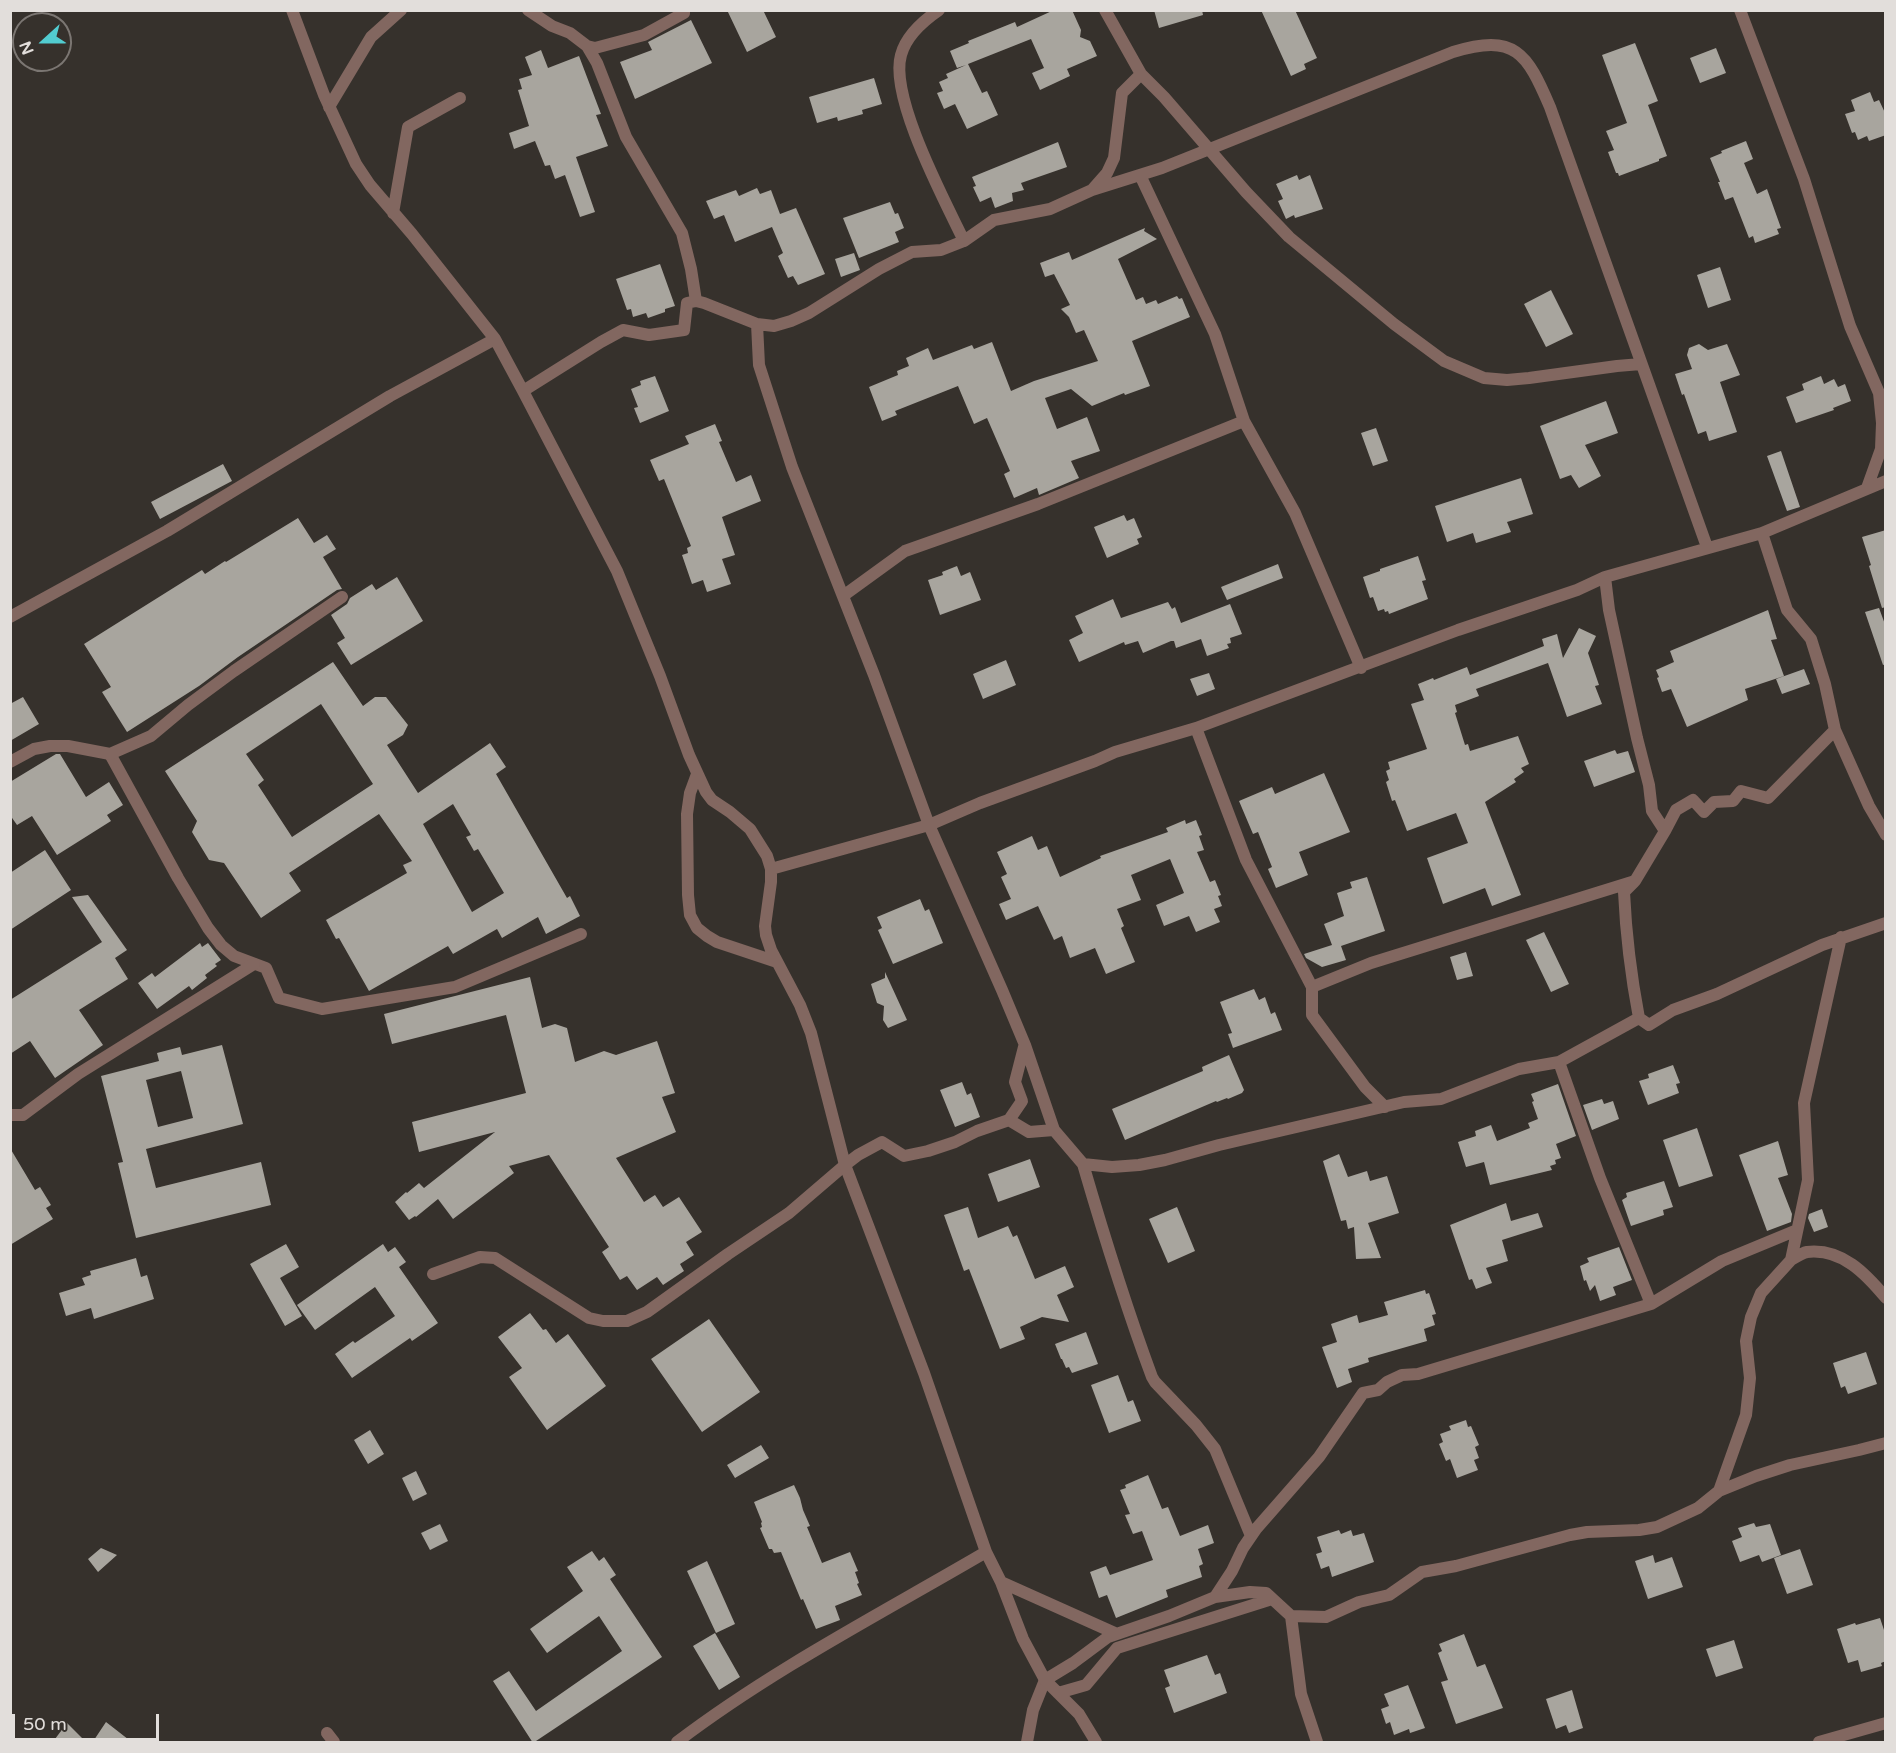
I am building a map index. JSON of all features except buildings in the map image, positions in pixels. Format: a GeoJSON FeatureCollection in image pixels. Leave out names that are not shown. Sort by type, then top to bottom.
{"type":"FeatureCollection","features":[{"type":"Feature","properties":{"kind":"street"},"geometry":{"type":"LineString","coordinates":[[292,10],[329,107],[356,164],[370,185],[495,339],[523,391],[617,571],[705,792],[750,829],[767,856],[771,869],[765,930],[771,950],[806,1016],[845,1165],[924,1373],[986,1552],[1001,1582],[1023,1639],[1045,1680],[1079,1714],[1096,1743]]}},
{"type":"Feature","properties":{"kind":"street"},"geometry":{"type":"LineString","coordinates":[[329,107],[371,37],[401,10]]}},
{"type":"Feature","properties":{"kind":"street"},"geometry":{"type":"LineString","coordinates":[[528,10],[552,26],[570,33],[587,46],[597,63],[626,137],[682,233],[696,302]]}},
{"type":"Feature","properties":{"kind":"street"},"geometry":{"type":"LineString","coordinates":[[587,46],[600,48],[644,35],[684,13],[684,10]]}},
{"type":"Feature","properties":{"kind":"street"},"geometry":{"type":"LineString","coordinates":[[1105,10],[1141,74],[1289,237],[1416,342],[1444,362],[1484,378],[1507,380],[1641,364]]}},
{"type":"Feature","properties":{"kind":"street"},"geometry":{"type":"LineString","coordinates":[[1740,10],[1804,179],[1850,326],[1882,394],[1881,449],[1867,488]]}},
{"type":"Feature","properties":{"kind":"street"},"geometry":{"type":"LineString","coordinates":[[936,11],[912,33],[901,55],[899,72],[908,111],[922,151],[964,241]]}},
{"type":"Feature","properties":{"kind":"street"},"geometry":{"type":"LineString","coordinates":[[523,391],[623,330],[649,335],[684,330],[687,303],[696,302],[714,306],[758,324],[774,326],[791,321],[809,313],[879,269],[912,252],[940,250],[964,241],[994,220],[1050,209],[1092,190],[1208,150],[1453,52],[1483,44],[1516,51],[1529,65],[1547,99],[1707,547]]}},
{"type":"Feature","properties":{"kind":"street"},"geometry":{"type":"LineString","coordinates":[[1092,190],[1107,173],[1114,158],[1122,93],[1141,74]]}},
{"type":"Feature","properties":{"kind":"street"},"geometry":{"type":"LineString","coordinates":[[393,213],[408,127],[460,98]]}},
{"type":"Feature","properties":{"kind":"street"},"geometry":{"type":"LineString","coordinates":[[1140,175],[1215,334],[1244,421],[1295,513],[1360,668]]}},
{"type":"Feature","properties":{"kind":"street"},"geometry":{"type":"LineString","coordinates":[[758,324],[759,365],[792,467],[874,675],[929,825],[1002,990],[1054,1130],[1083,1164],[1122,1293],[1152,1377],[1215,1449],[1251,1536]]}},
{"type":"Feature","properties":{"kind":"street"},"geometry":{"type":"LineString","coordinates":[[11,615],[167,531],[390,396],[495,339]]}},
{"type":"Feature","properties":{"kind":"street"},"geometry":{"type":"LineString","coordinates":[[843,596],[905,551],[1038,504],[1244,421]]}},
{"type":"Feature","properties":{"kind":"street"},"geometry":{"type":"LineString","coordinates":[[771,869],[929,825],[1115,752],[1196,728],[1605,578],[1762,532],[1886,481]]}},
{"type":"Feature","properties":{"kind":"street"},"geometry":{"type":"LineString","coordinates":[[1762,532],[1787,610],[1811,639],[1825,684],[1835,730],[1869,806],[1886,835]]}},
{"type":"Feature","properties":{"kind":"street"},"geometry":{"type":"LineString","coordinates":[[1605,578],[1609,610],[1636,738],[1649,785],[1652,811],[1665,831]]}},
{"type":"Feature","properties":{"kind":"street"},"geometry":{"type":"LineString","coordinates":[[10,762],[34,749],[50,746],[68,746],[110,754],[150,736],[234,671],[342,597]]}},
{"type":"Feature","properties":{"kind":"street"},"geometry":{"type":"LineString","coordinates":[[1196,728],[1246,860],[1312,987],[1312,1015],[1365,1087],[1385,1107]]}},
{"type":"Feature","properties":{"kind":"street"},"geometry":{"type":"LineString","coordinates":[[1835,730],[1768,798],[1741,791],[1733,801],[1714,802],[1704,812],[1693,800],[1676,810],[1635,881],[1624,892],[1631,974],[1639,1018],[1649,1025],[1673,1010],[1717,994],[1841,937],[1886,922]]}},
{"type":"Feature","properties":{"kind":"street"},"geometry":{"type":"LineString","coordinates":[[110,754],[208,928],[221,945],[234,956],[266,968],[279,998],[322,1009],[455,987],[581,934]]}},
{"type":"Feature","properties":{"kind":"street"},"geometry":{"type":"LineString","coordinates":[[697,774],[690,794],[687,814],[690,915],[697,927],[717,942],[777,962]]}},
{"type":"Feature","properties":{"kind":"street"},"geometry":{"type":"LineString","coordinates":[[1312,987],[1371,963],[1635,881]]}},
{"type":"Feature","properties":{"kind":"street"},"geometry":{"type":"LineString","coordinates":[[1791,1260],[1808,1180],[1804,1103],[1841,937]]}},
{"type":"Feature","properties":{"kind":"street"},"geometry":{"type":"LineString","coordinates":[[10,1115],[23,1115],[78,1074],[254,964]]}},
{"type":"Feature","properties":{"kind":"street"},"geometry":{"type":"LineString","coordinates":[[1083,1164],[1112,1167],[1139,1166],[1404,1102],[1441,1099],[1519,1069],[1559,1062],[1639,1018]]}},
{"type":"Feature","properties":{"kind":"street"},"geometry":{"type":"LineString","coordinates":[[433,1274],[480,1257],[495,1258],[589,1318],[603,1321],[627,1321],[647,1312],[779,1220],[858,1155],[882,1142],[904,1156],[955,1143],[977,1131],[1009,1120],[1022,1101],[1015,1082],[1024,1045]]}},
{"type":"Feature","properties":{"kind":"street"},"geometry":{"type":"LineString","coordinates":[[1559,1062],[1600,1178],[1651,1304]]}},
{"type":"Feature","properties":{"kind":"street"},"geometry":{"type":"LineString","coordinates":[[1009,1120],[1029,1132],[1054,1130]]}},
{"type":"Feature","properties":{"kind":"street"},"geometry":{"type":"LineString","coordinates":[[1215,1597],[1251,1536],[1325,1450],[1363,1393],[1378,1390],[1387,1382],[1402,1375],[1418,1374],[1651,1304],[1722,1261],[1797,1230]]}},
{"type":"Feature","properties":{"kind":"street"},"geometry":{"type":"LineString","coordinates":[[1719,1491],[1747,1407],[1750,1378],[1746,1341],[1751,1317],[1761,1293],[1791,1260],[1806,1252],[1845,1259],[1862,1271],[1886,1298]]}},
{"type":"Feature","properties":{"kind":"street"},"geometry":{"type":"LineString","coordinates":[[1027,1743],[1033,1710],[1045,1680],[1073,1664],[1106,1638],[1215,1597],[1250,1592],[1266,1593],[1291,1616],[1326,1617],[1359,1602],[1389,1596],[1422,1572],[1456,1566],[1587,1532],[1657,1527],[1698,1508],[1719,1491],[1756,1476],[1790,1465],[1886,1443]]}},
{"type":"Feature","properties":{"kind":"street"},"geometry":{"type":"LineString","coordinates":[[677,1743],[729,1704],[986,1552]]}},
{"type":"Feature","properties":{"kind":"street"},"geometry":{"type":"LineString","coordinates":[[1001,1582],[1117,1634]]}},
{"type":"Feature","properties":{"kind":"street"},"geometry":{"type":"LineString","coordinates":[[1058,1693],[1086,1685],[1117,1648],[1272,1599]]}},
{"type":"Feature","properties":{"kind":"street"},"geometry":{"type":"LineString","coordinates":[[1291,1616],[1299,1684],[1317,1743]]}},
{"type":"Feature","properties":{"kind":"street"},"geometry":{"type":"LineString","coordinates":[[1819,1743],[1886,1723]]}}]}
